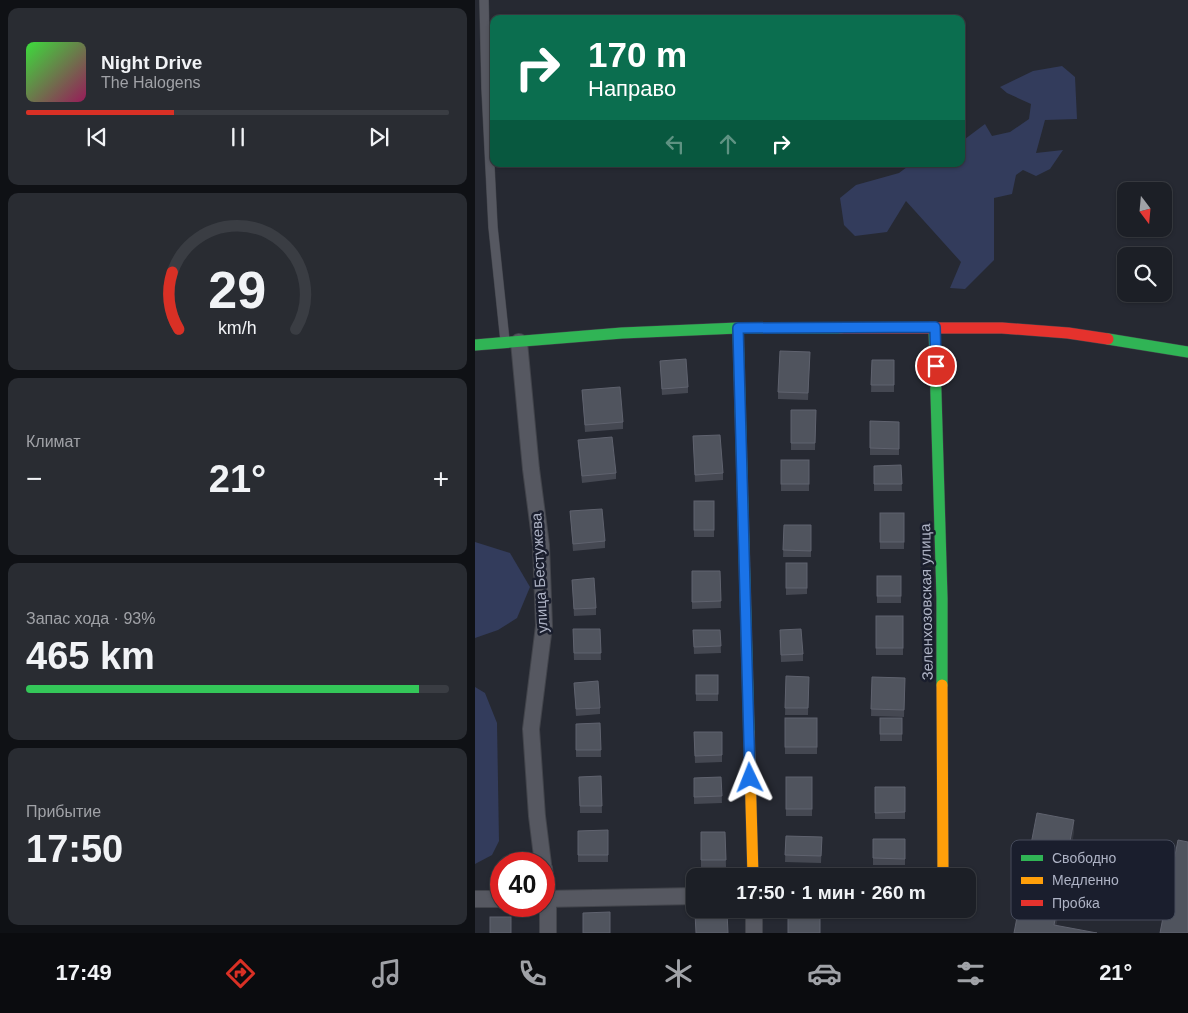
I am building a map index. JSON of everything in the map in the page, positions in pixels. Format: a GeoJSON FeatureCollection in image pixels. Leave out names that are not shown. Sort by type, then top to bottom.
{"type":"FeatureCollection","features":[{"type":"Feature","properties":{"kind":"street"},"geometry":{"type":"LineString","coordinates":[[475,345],[622,333],[738,328],[935,327],[1002,328],[1069,334],[1188,352]]}},
{"type":"Feature","properties":{"kind":"street","name":"Зеленхозовская улица"},"geometry":{"type":"LineString","coordinates":[[935,327],[942,598],[943,868]]}},
{"type":"Feature","properties":{"kind":"street"},"geometry":{"type":"LineString","coordinates":[[738,328],[753,868]]}},
{"type":"Feature","properties":{"kind":"street","name":"улица Бестужева"},"geometry":{"type":"LineString","coordinates":[[512,342],[541,545],[544,626],[531,729],[542,852]]}},
{"type":"Feature","properties":{"kind":"street"},"geometry":{"type":"LineString","coordinates":[[555,899],[686,896]]}},
{"type":"Feature","properties":{"kind":"street"},"geometry":{"type":"LineString","coordinates":[[475,899],[490,899]]}},
{"type":"Feature","properties":{"kind":"street"},"geometry":{"type":"LineString","coordinates":[[547,917],[548,933]]}},
{"type":"Feature","properties":{"kind":"street"},"geometry":{"type":"LineString","coordinates":[[754,918],[754,933]]}},
{"type":"Feature","properties":{"kind":"lane"},"geometry":{"type":"LineString","coordinates":[[484,0],[493,227],[512,342]]}},
{"type":"Feature","properties":{"kind":"water"},"geometry":{"type":"Polygon","coordinates":[[[1062,66],[1075,77],[1077,119],[1045,120],[1036,153],[1063,150],[1050,169],[1036,176],[1023,170],[1016,175],[1012,194],[994,198],[994,260],[965,289],[950,288],[961,262],[906,201],[887,232],[855,236],[844,225],[840,198],[856,185],[899,173],[907,167],[965,167],[965,139],[985,124],[992,136],[1010,132],[1029,119],[1031,104],[1007,93],[1000,87],[1033,71],[1062,66]]]}},
{"type":"Feature","properties":{"kind":"water"},"geometry":{"type":"Polygon","coordinates":[[[475,542],[510,553],[530,587],[517,618],[498,630],[475,638],[475,542]]]}},
{"type":"Feature","properties":{"kind":"water"},"geometry":{"type":"Polygon","coordinates":[[[475,687],[485,693],[497,723],[499,841],[494,852],[490,852],[490,856],[475,864],[475,687]]]}},
{"type":"Feature","properties":{"kind":"building"},"geometry":{"type":"Polygon","coordinates":[[[780,351],[810,352],[808,393],[778,392],[780,351]]]}},
{"type":"Feature","properties":{"kind":"building"},"geometry":{"type":"Polygon","coordinates":[[[686,359],[688,387],[662,389],[660,361],[686,359]]]}},
{"type":"Feature","properties":{"kind":"building"},"geometry":{"type":"Polygon","coordinates":[[[872,360],[894,360],[894,385],[871,385],[872,360]]]}},
{"type":"Feature","properties":{"kind":"building"},"geometry":{"type":"Polygon","coordinates":[[[620,387],[623,422],[585,425],[582,390],[620,387]]]}},
{"type":"Feature","properties":{"kind":"building"},"geometry":{"type":"Polygon","coordinates":[[[791,410],[816,410],[815,443],[791,443],[791,410]]]}},
{"type":"Feature","properties":{"kind":"building"},"geometry":{"type":"Polygon","coordinates":[[[870,421],[899,422],[899,449],[870,448],[870,421]]]}},
{"type":"Feature","properties":{"kind":"building"},"geometry":{"type":"Polygon","coordinates":[[[720,435],[723,473],[695,475],[693,436],[720,435]]]}},
{"type":"Feature","properties":{"kind":"building"},"geometry":{"type":"Polygon","coordinates":[[[612,437],[616,473],[582,476],[578,440],[612,437]]]}},
{"type":"Feature","properties":{"kind":"building"},"geometry":{"type":"Polygon","coordinates":[[[781,460],[809,460],[809,484],[781,484],[781,460]]]}},
{"type":"Feature","properties":{"kind":"building"},"geometry":{"type":"Polygon","coordinates":[[[901,465],[902,484],[874,484],[874,466],[901,465]]]}},
{"type":"Feature","properties":{"kind":"building"},"geometry":{"type":"Polygon","coordinates":[[[694,501],[714,501],[714,530],[694,530],[694,501]]]}},
{"type":"Feature","properties":{"kind":"building"},"geometry":{"type":"Polygon","coordinates":[[[602,509],[605,541],[573,544],[570,511],[602,509]]]}},
{"type":"Feature","properties":{"kind":"building"},"geometry":{"type":"Polygon","coordinates":[[[880,513],[904,513],[904,542],[880,542],[880,513]]]}},
{"type":"Feature","properties":{"kind":"building"},"geometry":{"type":"Polygon","coordinates":[[[784,525],[811,525],[811,551],[783,550],[784,525]]]}},
{"type":"Feature","properties":{"kind":"building"},"geometry":{"type":"Polygon","coordinates":[[[786,563],[807,563],[807,588],[786,588],[786,563]]]}},
{"type":"Feature","properties":{"kind":"building"},"geometry":{"type":"Polygon","coordinates":[[[692,571],[720,571],[721,601],[692,602],[692,571]]]}},
{"type":"Feature","properties":{"kind":"building"},"geometry":{"type":"Polygon","coordinates":[[[877,576],[901,576],[901,596],[877,596],[877,576]]]}},
{"type":"Feature","properties":{"kind":"building"},"geometry":{"type":"Polygon","coordinates":[[[594,578],[596,608],[574,609],[572,580],[594,578]]]}},
{"type":"Feature","properties":{"kind":"building"},"geometry":{"type":"Polygon","coordinates":[[[876,616],[903,616],[903,648],[876,648],[876,616]]]}},
{"type":"Feature","properties":{"kind":"building"},"geometry":{"type":"Polygon","coordinates":[[[573,629],[600,629],[601,653],[574,653],[573,629]]]}},
{"type":"Feature","properties":{"kind":"building"},"geometry":{"type":"Polygon","coordinates":[[[801,629],[803,654],[781,655],[780,630],[801,629]]]}},
{"type":"Feature","properties":{"kind":"building"},"geometry":{"type":"Polygon","coordinates":[[[693,630],[720,630],[721,646],[694,647],[693,630]]]}},
{"type":"Feature","properties":{"kind":"building"},"geometry":{"type":"Polygon","coordinates":[[[696,675],[718,675],[718,694],[696,694],[696,675]]]}},
{"type":"Feature","properties":{"kind":"building"},"geometry":{"type":"Polygon","coordinates":[[[786,676],[809,677],[808,708],[785,708],[786,676]]]}},
{"type":"Feature","properties":{"kind":"building"},"geometry":{"type":"Polygon","coordinates":[[[872,677],[905,678],[904,710],[871,709],[872,677]]]}},
{"type":"Feature","properties":{"kind":"building"},"geometry":{"type":"Polygon","coordinates":[[[598,681],[600,708],[576,709],[574,683],[598,681]]]}},
{"type":"Feature","properties":{"kind":"building"},"geometry":{"type":"Polygon","coordinates":[[[785,718],[817,718],[817,747],[785,747],[785,718]]]}},
{"type":"Feature","properties":{"kind":"building"},"geometry":{"type":"Polygon","coordinates":[[[880,718],[902,718],[902,734],[880,734],[880,718]]]}},
{"type":"Feature","properties":{"kind":"building"},"geometry":{"type":"Polygon","coordinates":[[[600,723],[601,750],[576,750],[576,724],[600,723]]]}},
{"type":"Feature","properties":{"kind":"building"},"geometry":{"type":"Polygon","coordinates":[[[694,732],[722,732],[722,755],[695,756],[694,732]]]}},
{"type":"Feature","properties":{"kind":"building"},"geometry":{"type":"Polygon","coordinates":[[[601,776],[602,806],[580,806],[579,777],[601,776]]]}},
{"type":"Feature","properties":{"kind":"building"},"geometry":{"type":"Polygon","coordinates":[[[721,777],[722,796],[694,797],[694,778],[721,777]]]}},
{"type":"Feature","properties":{"kind":"building"},"geometry":{"type":"Polygon","coordinates":[[[786,777],[812,777],[812,809],[786,809],[786,777]]]}},
{"type":"Feature","properties":{"kind":"building"},"geometry":{"type":"Polygon","coordinates":[[[875,787],[905,787],[905,812],[875,813],[875,787]]]}},
{"type":"Feature","properties":{"kind":"building"},"geometry":{"type":"Polygon","coordinates":[[[1037,813],[1074,820],[1070,840],[1032,840],[1037,813]]]}},
{"type":"Feature","properties":{"kind":"building"},"geometry":{"type":"Polygon","coordinates":[[[608,830],[608,855],[578,855],[578,831],[608,830]]]}},
{"type":"Feature","properties":{"kind":"building"},"geometry":{"type":"Polygon","coordinates":[[[701,832],[725,832],[726,860],[701,860],[701,832]]]}},
{"type":"Feature","properties":{"kind":"building"},"geometry":{"type":"Polygon","coordinates":[[[786,836],[822,837],[821,856],[785,855],[786,836]]]}},
{"type":"Feature","properties":{"kind":"building"},"geometry":{"type":"Polygon","coordinates":[[[873,839],[905,839],[905,859],[873,858],[873,839]]]}},
{"type":"Feature","properties":{"kind":"building"},"geometry":{"type":"Polygon","coordinates":[[[1178,840],[1188,842],[1188,933],[1160,933],[1163,920],[1175,920],[1175,856],[1178,840]]]}},
{"type":"Feature","properties":{"kind":"building"},"geometry":{"type":"Polygon","coordinates":[[[610,912],[610,933],[583,933],[583,913],[610,912]]]}},
{"type":"Feature","properties":{"kind":"building"},"geometry":{"type":"Polygon","coordinates":[[[490,917],[511,917],[511,933],[490,933],[490,917]]]}},
{"type":"Feature","properties":{"kind":"building"},"geometry":{"type":"Polygon","coordinates":[[[695,918],[727,918],[728,933],[696,933],[695,918]]]}},
{"type":"Feature","properties":{"kind":"building"},"geometry":{"type":"Polygon","coordinates":[[[788,918],[820,918],[820,933],[788,933],[788,918]]]}},
{"type":"Feature","properties":{"kind":"building"},"geometry":{"type":"Polygon","coordinates":[[[1016,920],[1055,920],[1054,925],[1097,933],[1014,933],[1016,920]]]}},
{"type":"Feature","properties":{"kind":"traffic: fast"},"geometry":{"type":"LineString","coordinates":[[934,327],[942,598],[942,685]]}},
{"type":"Feature","properties":{"kind":"traffic: fast"},"geometry":{"type":"LineString","coordinates":[[738,328],[749,732]]}},
{"type":"Feature","properties":{"kind":"traffic: fast"},"geometry":{"type":"LineString","coordinates":[[475,345],[622,333],[738,328],[841,328]]}},
{"type":"Feature","properties":{"kind":"traffic: fast"},"geometry":{"type":"LineString","coordinates":[[1108,339],[1188,352]]}},
{"type":"Feature","properties":{"kind":"traffic: slow"},"geometry":{"type":"LineString","coordinates":[[942,685],[943,868]]}},
{"type":"Feature","properties":{"kind":"traffic: slow"},"geometry":{"type":"LineString","coordinates":[[749,732],[753,868]]}},
{"type":"Feature","properties":{"kind":"traffic: jam"},"geometry":{"type":"LineString","coordinates":[[841,328],[1002,328],[1068,333],[1108,339]]}},
{"type":"Feature","properties":{"kind":"route"},"geometry":{"type":"LineString","coordinates":[[750,778],[738,328],[935,327],[936,366]]}}]}
